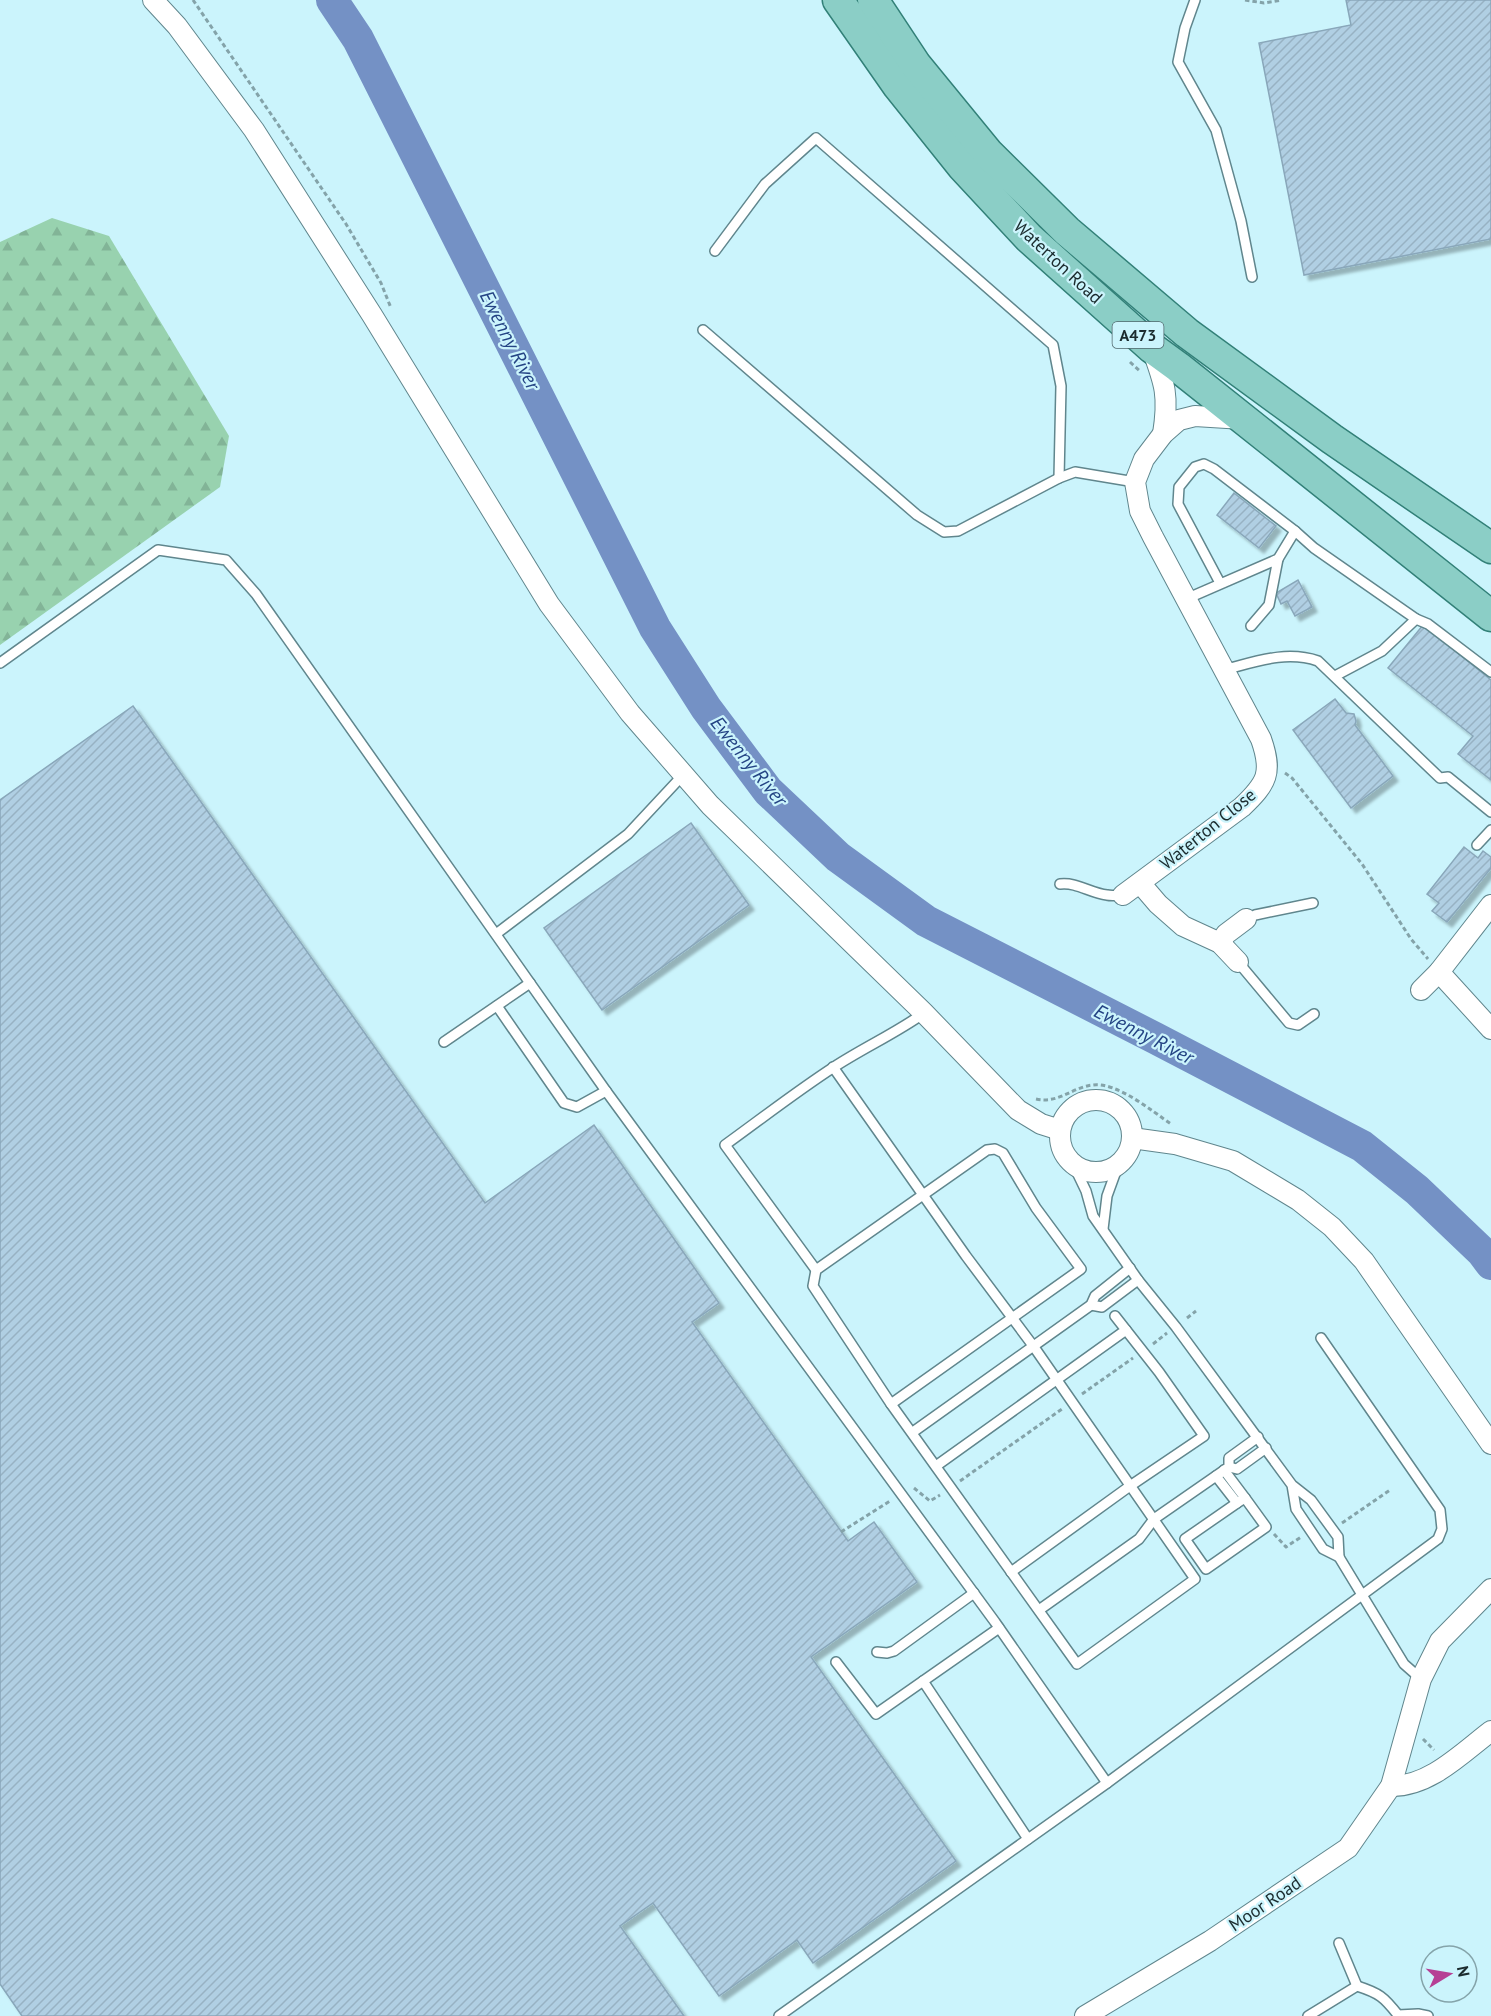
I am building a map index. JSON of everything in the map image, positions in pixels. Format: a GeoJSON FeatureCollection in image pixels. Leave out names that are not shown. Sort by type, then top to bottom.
{"type":"FeatureCollection","features":[{"type":"Feature","properties":{"kind":"main road","name":"Waterton Road"},"geometry":{"type":"LineString","coordinates":[[838,0],[898,86],[962,166],[1029,238],[1152,348],[1491,616]]}},
{"type":"Feature","properties":{"kind":"main road","name":"Waterton Road"},"geometry":{"type":"LineString","coordinates":[[873,0],[916,65],[988,153],[1067,231],[1187,333],[1332,439],[1491,548]]}},
{"type":"Feature","properties":{"kind":"street"},"geometry":{"type":"LineString","coordinates":[[153,0],[177,26],[254,130],[372,315],[549,604],[630,712],[710,805],[924,1013],[1018,1110],[1041,1124],[1060,1130]]}},
{"type":"Feature","properties":{"kind":"street"},"geometry":{"type":"LineString","coordinates":[[1152,348],[1166,389],[1167,409],[1163,434]]}},
{"type":"Feature","properties":{"kind":"street"},"geometry":{"type":"LineString","coordinates":[[1243,419],[1195,416],[1179,420],[1163,434],[1144,459],[1135,482],[1140,511],[1261,739],[1268,758],[1268,768]]}},
{"type":"Feature","properties":{"kind":"street","name":"Waterton Close"},"geometry":{"type":"LineString","coordinates":[[1123,895],[1242,807],[1257,793],[1268,768]]}},
{"type":"Feature","properties":{"kind":"street"},"geometry":{"type":"LineString","coordinates":[[1140,883],[1158,904],[1183,926],[1220,943],[1238,962]]}},
{"type":"Feature","properties":{"kind":"street"},"geometry":{"type":"LineString","coordinates":[[1421,990],[1439,972],[1491,904]]}},
{"type":"Feature","properties":{"kind":"street"},"geometry":{"type":"LineString","coordinates":[[1220,943],[1226,934],[1246,919]]}},
{"type":"Feature","properties":{"kind":"street"},"geometry":{"type":"LineString","coordinates":[[1439,972],[1491,1029]]}},
{"type":"Feature","properties":{"kind":"street"},"geometry":{"type":"LineString","coordinates":[[1089,1100],[1100,1100],[1111,1103],[1127,1117],[1132,1138],[1126,1156],[1119,1164],[1108,1170],[1096,1172],[1084,1170],[1073,1164],[1060,1143],[1060,1130],[1070,1111],[1079,1104],[1089,1100]]}},
{"type":"Feature","properties":{"kind":"street"},"geometry":{"type":"LineString","coordinates":[[1132,1138],[1175,1144],[1233,1161],[1298,1200],[1332,1227],[1364,1261],[1491,1444]]}},
{"type":"Feature","properties":{"kind":"street","name":"Moor Road"},"geometry":{"type":"LineString","coordinates":[[1084,2016],[1210,1941],[1348,1848],[1391,1786],[1421,1679],[1440,1641],[1491,1589]]}},
{"type":"Feature","properties":{"kind":"street"},"geometry":{"type":"LineString","coordinates":[[1391,1786],[1403,1786],[1431,1775],[1491,1731]]}},
{"type":"Feature","properties":{"kind":"lane"},"geometry":{"type":"LineString","coordinates":[[1195,0],[1178,62],[1216,130],[1241,221],[1252,277]]}},
{"type":"Feature","properties":{"kind":"lane"},"geometry":{"type":"LineString","coordinates":[[715,251],[765,184],[816,138],[1053,345],[1061,386],[1059,478]]}},
{"type":"Feature","properties":{"kind":"lane"},"geometry":{"type":"LineString","coordinates":[[703,330],[917,514],[944,532],[957,531],[1075,472],[1135,482]]}},
{"type":"Feature","properties":{"kind":"lane"},"geometry":{"type":"LineString","coordinates":[[1220,583],[1178,504],[1179,487],[1195,467],[1204,464],[1214,469],[1314,548],[1416,619],[1428,624],[1491,672]]}},
{"type":"Feature","properties":{"kind":"lane"},"geometry":{"type":"LineString","coordinates":[[1251,626],[1269,605],[1278,559],[1295,531]]}},
{"type":"Feature","properties":{"kind":"lane"},"geometry":{"type":"LineString","coordinates":[[0,663],[158,550],[226,560],[256,594],[606,1091],[974,1593],[1107,1783]]}},
{"type":"Feature","properties":{"kind":"lane"},"geometry":{"type":"LineString","coordinates":[[1186,598],[1278,559]]}},
{"type":"Feature","properties":{"kind":"lane"},"geometry":{"type":"LineString","coordinates":[[1335,676],[1382,651],[1416,619]]}},
{"type":"Feature","properties":{"kind":"lane"},"geometry":{"type":"LineString","coordinates":[[1223,670],[1284,656],[1305,657],[1318,661],[1440,778],[1448,777],[1491,812]]}},
{"type":"Feature","properties":{"kind":"lane"},"geometry":{"type":"LineString","coordinates":[[496,934],[628,834],[683,775]]}},
{"type":"Feature","properties":{"kind":"lane"},"geometry":{"type":"LineString","coordinates":[[1477,845],[1491,830]]}},
{"type":"Feature","properties":{"kind":"lane"},"geometry":{"type":"LineString","coordinates":[[1060,884],[1072,882],[1108,896],[1123,895]]}},
{"type":"Feature","properties":{"kind":"lane"},"geometry":{"type":"LineString","coordinates":[[1246,919],[1255,915],[1313,903]]}},
{"type":"Feature","properties":{"kind":"lane"},"geometry":{"type":"LineString","coordinates":[[1238,962],[1289,1023],[1298,1025],[1314,1014]]}},
{"type":"Feature","properties":{"kind":"lane"},"geometry":{"type":"LineString","coordinates":[[444,1042],[530,983]]}},
{"type":"Feature","properties":{"kind":"lane"},"geometry":{"type":"LineString","coordinates":[[497,1006],[564,1103],[577,1107],[606,1091]]}},
{"type":"Feature","properties":{"kind":"lane"},"geometry":{"type":"LineString","coordinates":[[816,1270],[725,1145],[833,1067],[881,1038],[908,1025],[924,1013]]}},
{"type":"Feature","properties":{"kind":"lane"},"geometry":{"type":"LineString","coordinates":[[833,1067],[923,1195],[1011,1318],[1034,1347],[1195,1579],[1077,1664],[891,1404],[813,1286],[816,1270],[923,1195],[987,1150],[995,1149],[1003,1153],[1036,1208],[1081,1269],[1011,1318],[891,1404]]}},
{"type":"Feature","properties":{"kind":"lane"},"geometry":{"type":"LineString","coordinates":[[1073,1164],[1086,1191],[1093,1216],[1138,1280],[1176,1327],[1292,1485],[1311,1500],[1338,1537],[1339,1557],[1404,1665],[1421,1679]]}},
{"type":"Feature","properties":{"kind":"lane"},"geometry":{"type":"LineString","coordinates":[[1103,1229],[1107,1196],[1119,1164]]}},
{"type":"Feature","properties":{"kind":"lane"},"geometry":{"type":"LineString","coordinates":[[913,1432],[1091,1305],[1095,1296],[1130,1268]]}},
{"type":"Feature","properties":{"kind":"lane"},"geometry":{"type":"LineString","coordinates":[[1091,1305],[1102,1307],[1138,1280]]}},
{"type":"Feature","properties":{"kind":"lane"},"geometry":{"type":"LineString","coordinates":[[1011,1572],[1204,1436],[1115,1316]]}},
{"type":"Feature","properties":{"kind":"lane"},"geometry":{"type":"LineString","coordinates":[[936,1466],[1126,1330]]}},
{"type":"Feature","properties":{"kind":"lane"},"geometry":{"type":"LineString","coordinates":[[779,2016],[1107,1783],[1438,1539],[1442,1529],[1440,1510],[1321,1338]]}},
{"type":"Feature","properties":{"kind":"lane"},"geometry":{"type":"LineString","coordinates":[[1223,1471],[1229,1458],[1258,1437]]}},
{"type":"Feature","properties":{"kind":"lane"},"geometry":{"type":"LineString","coordinates":[[1039,1610],[1139,1539],[1154,1519],[1223,1471],[1237,1469],[1266,1448]]}},
{"type":"Feature","properties":{"kind":"lane"},"geometry":{"type":"LineString","coordinates":[[1223,1471],[1241,1501],[1266,1527],[1206,1569],[1185,1539],[1241,1501]]}},
{"type":"Feature","properties":{"kind":"lane"},"geometry":{"type":"LineString","coordinates":[[1292,1485],[1296,1509],[1323,1549],[1339,1557]]}},
{"type":"Feature","properties":{"kind":"lane"},"geometry":{"type":"LineString","coordinates":[[877,1652],[894,1651],[974,1593]]}},
{"type":"Feature","properties":{"kind":"lane"},"geometry":{"type":"LineString","coordinates":[[836,1662],[876,1714],[999,1628]]}},
{"type":"Feature","properties":{"kind":"lane"},"geometry":{"type":"LineString","coordinates":[[923,1681],[1028,1839]]}},
{"type":"Feature","properties":{"kind":"lane"},"geometry":{"type":"LineString","coordinates":[[1339,1943],[1357,1986],[1378,1993],[1386,1999],[1397,2015],[1428,2016]]}},
{"type":"Feature","properties":{"kind":"lane"},"geometry":{"type":"LineString","coordinates":[[1308,2016],[1357,1986]]}},
{"type":"Feature","properties":{"kind":"path"},"geometry":{"type":"LineString","coordinates":[[193,0],[346,224],[381,283],[393,313]]}},
{"type":"Feature","properties":{"kind":"path"},"geometry":{"type":"LineString","coordinates":[[1245,0],[1264,3],[1282,0]]}},
{"type":"Feature","properties":{"kind":"path"},"geometry":{"type":"LineString","coordinates":[[1268,768],[1285,773],[1292,778],[1362,864],[1411,939],[1439,972]]}},
{"type":"Feature","properties":{"kind":"path"},"geometry":{"type":"LineString","coordinates":[[1027,1097],[1048,1101],[1094,1085],[1120,1090],[1172,1125]]}},
{"type":"Feature","properties":{"kind":"path"},"geometry":{"type":"LineString","coordinates":[[841,1532],[901,1494],[910,1485],[930,1501],[951,1488],[1196,1311]]}},
{"type":"Feature","properties":{"kind":"path"},"geometry":{"type":"LineString","coordinates":[[1423,1730],[1422,1741],[1433,1751],[1447,1742],[1458,1756]]}},
{"type":"Feature","properties":{"kind":"green space"},"geometry":{"type":"Polygon","coordinates":[[[52,218],[109,236],[229,436],[220,487],[0,645],[0,242],[52,218]]]}},
{"type":"Feature","properties":{"kind":"building"},"geometry":{"type":"Polygon","coordinates":[[[1346,0],[1491,0],[1491,239],[1304,275],[1259,43],[1351,25],[1346,0]]]}},
{"type":"Feature","properties":{"kind":"building"},"geometry":{"type":"Polygon","coordinates":[[[1234,493],[1276,526],[1259,548],[1217,515],[1234,493]]]}},
{"type":"Feature","properties":{"kind":"building"},"geometry":{"type":"Polygon","coordinates":[[[1298,580],[1312,607],[1295,616],[1287,601],[1281,604],[1276,593],[1298,580]]]}},
{"type":"Feature","properties":{"kind":"building"},"geometry":{"type":"Polygon","coordinates":[[[1423,625],[1491,680],[1491,780],[1458,754],[1473,736],[1388,668],[1423,625]]]}},
{"type":"Feature","properties":{"kind":"building"},"geometry":{"type":"Polygon","coordinates":[[[1335,699],[1346,713],[1354,714],[1355,725],[1393,776],[1351,808],[1293,730],[1335,699]]]}},
{"type":"Feature","properties":{"kind":"building"},"geometry":{"type":"Polygon","coordinates":[[[133,706],[485,1203],[594,1125],[719,1303],[692,1322],[848,1541],[874,1522],[917,1582],[811,1657],[956,1861],[813,1963],[797,1940],[719,1996],[653,1903],[620,1926],[684,2016],[22,2016],[0,1984],[0,800],[133,706]]]}},
{"type":"Feature","properties":{"kind":"building"},"geometry":{"type":"Polygon","coordinates":[[[691,823],[749,905],[602,1010],[544,928],[691,823]]]}},
{"type":"Feature","properties":{"kind":"building"},"geometry":{"type":"Polygon","coordinates":[[[1464,847],[1478,858],[1483,851],[1491,857],[1491,868],[1447,922],[1432,911],[1439,903],[1427,894],[1464,847]]]}},
{"type":"Feature","properties":{"kind":"waterway","name":"Ewenny River"},"geometry":{"type":"LineString","coordinates":[[332,0],[358,39],[655,628],[706,708],[768,791],[838,857],[926,921],[1362,1146],[1417,1190],[1482,1252],[1491,1264]]}}]}
